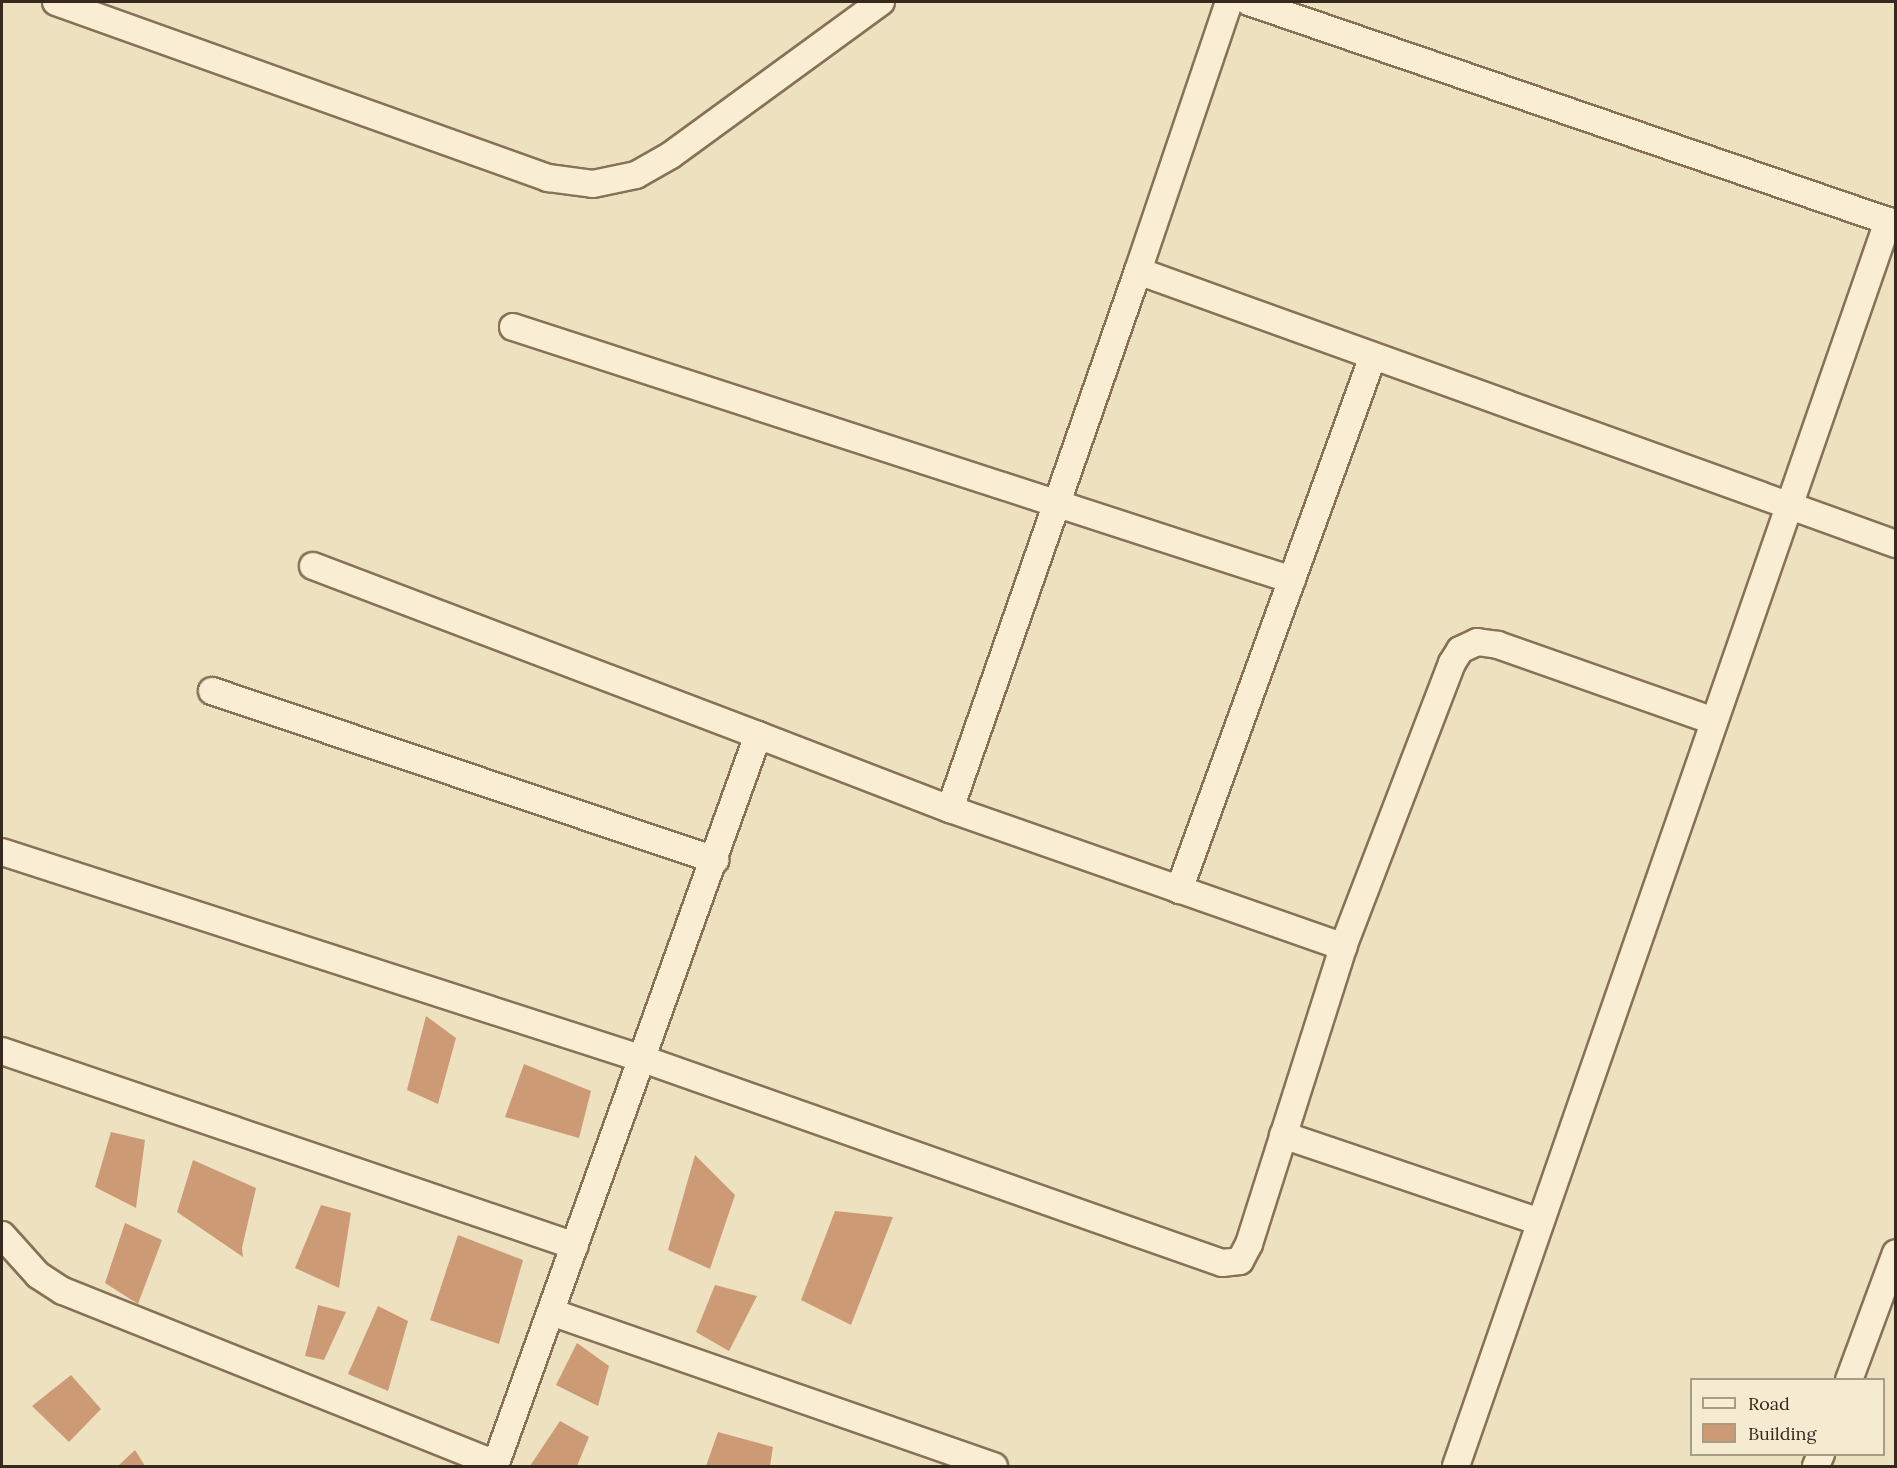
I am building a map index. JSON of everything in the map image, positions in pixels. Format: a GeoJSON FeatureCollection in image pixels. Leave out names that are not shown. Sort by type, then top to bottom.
{"type":"FeatureCollection","features":[{"type":"Feature","properties":{"kind":"street"},"geometry":{"type":"LineString","coordinates":[[57,2],[548,178],[593,184],[636,175],[671,156],[881,2]]}},
{"type":"Feature","properties":{"kind":"street"},"geometry":{"type":"LineString","coordinates":[[950,809],[1138,272],[1229,2]]}},
{"type":"Feature","properties":{"kind":"street"},"geometry":{"type":"LineString","coordinates":[[1249,2],[1892,222],[1788,506],[1456,1467]]}},
{"type":"Feature","properties":{"kind":"street"},"geometry":{"type":"LineString","coordinates":[[1138,272],[1896,544]]}},
{"type":"Feature","properties":{"kind":"street"},"geometry":{"type":"LineString","coordinates":[[513,327],[1058,501],[1292,580]]}},
{"type":"Feature","properties":{"kind":"street"},"geometry":{"type":"LineString","coordinates":[[1179,890],[1373,356]]}},
{"type":"Feature","properties":{"kind":"street"},"geometry":{"type":"LineString","coordinates":[[313,566],[950,809],[1342,947]]}},
{"type":"Feature","properties":{"kind":"street"},"geometry":{"type":"LineString","coordinates":[[2,852],[643,1059],[1222,1263],[1240,1261],[1249,1244],[1342,947],[1452,663],[1460,650],[1477,642],[1498,645],[1714,722]]}},
{"type":"Feature","properties":{"kind":"street"},"geometry":{"type":"LineString","coordinates":[[212,691],[715,860]]}},
{"type":"Feature","properties":{"kind":"street"},"geometry":{"type":"LineString","coordinates":[[2,1235],[38,1275],[63,1291],[495,1465],[715,860],[758,735]]}},
{"type":"Feature","properties":{"kind":"street"},"geometry":{"type":"LineString","coordinates":[[2,1051],[575,1246]]}},
{"type":"Feature","properties":{"kind":"street"},"geometry":{"type":"LineString","coordinates":[[1283,1135],[1540,1222]]}},
{"type":"Feature","properties":{"kind":"street"},"geometry":{"type":"LineString","coordinates":[[1849,1378],[1896,1253]]}},
{"type":"Feature","properties":{"kind":"street"},"geometry":{"type":"LineString","coordinates":[[551,1312],[994,1467]]}},
{"type":"Feature","properties":{"kind":"building"},"geometry":{"type":"Polygon","coordinates":[[[426,1016],[456,1038],[438,1104],[407,1090],[426,1016]]]}},
{"type":"Feature","properties":{"kind":"building"},"geometry":{"type":"Polygon","coordinates":[[[524,1064],[591,1091],[579,1138],[505,1117],[524,1064]]]}},
{"type":"Feature","properties":{"kind":"building"},"geometry":{"type":"Polygon","coordinates":[[[111,1132],[145,1140],[136,1208],[95,1187],[111,1132]]]}},
{"type":"Feature","properties":{"kind":"building"},"geometry":{"type":"Polygon","coordinates":[[[695,1155],[735,1195],[710,1269],[668,1250],[695,1155]]]}},
{"type":"Feature","properties":{"kind":"building"},"geometry":{"type":"Polygon","coordinates":[[[193,1160],[256,1188],[242,1248],[243,1257],[177,1212],[193,1160]]]}},
{"type":"Feature","properties":{"kind":"building"},"geometry":{"type":"Polygon","coordinates":[[[321,1205],[351,1213],[339,1288],[295,1268],[321,1205]]]}},
{"type":"Feature","properties":{"kind":"building"},"geometry":{"type":"Polygon","coordinates":[[[835,1211],[893,1217],[851,1325],[801,1300],[835,1211]]]}},
{"type":"Feature","properties":{"kind":"building"},"geometry":{"type":"Polygon","coordinates":[[[125,1223],[162,1240],[138,1304],[105,1283],[125,1223]]]}},
{"type":"Feature","properties":{"kind":"building"},"geometry":{"type":"Polygon","coordinates":[[[458,1235],[523,1260],[499,1344],[430,1320],[458,1235]]]}},
{"type":"Feature","properties":{"kind":"building"},"geometry":{"type":"Polygon","coordinates":[[[715,1285],[757,1296],[729,1351],[696,1332],[715,1285]]]}},
{"type":"Feature","properties":{"kind":"building"},"geometry":{"type":"Polygon","coordinates":[[[318,1305],[346,1312],[324,1360],[305,1356],[318,1305]]]}},
{"type":"Feature","properties":{"kind":"building"},"geometry":{"type":"Polygon","coordinates":[[[378,1306],[408,1321],[388,1391],[348,1374],[378,1306]]]}},
{"type":"Feature","properties":{"kind":"building"},"geometry":{"type":"Polygon","coordinates":[[[577,1343],[609,1366],[598,1406],[556,1385],[577,1343]]]}},
{"type":"Feature","properties":{"kind":"building"},"geometry":{"type":"Polygon","coordinates":[[[71,1375],[101,1409],[69,1442],[32,1406],[71,1375]]]}},
{"type":"Feature","properties":{"kind":"building"},"geometry":{"type":"Polygon","coordinates":[[[560,1421],[589,1437],[577,1466],[530,1466],[560,1421]]]}},
{"type":"Feature","properties":{"kind":"building"},"geometry":{"type":"Polygon","coordinates":[[[718,1432],[773,1447],[770,1466],[706,1466],[718,1432]]]}},
{"type":"Feature","properties":{"kind":"building"},"geometry":{"type":"Polygon","coordinates":[[[135,1450],[145,1466],[118,1466],[135,1450]]]}}]}
